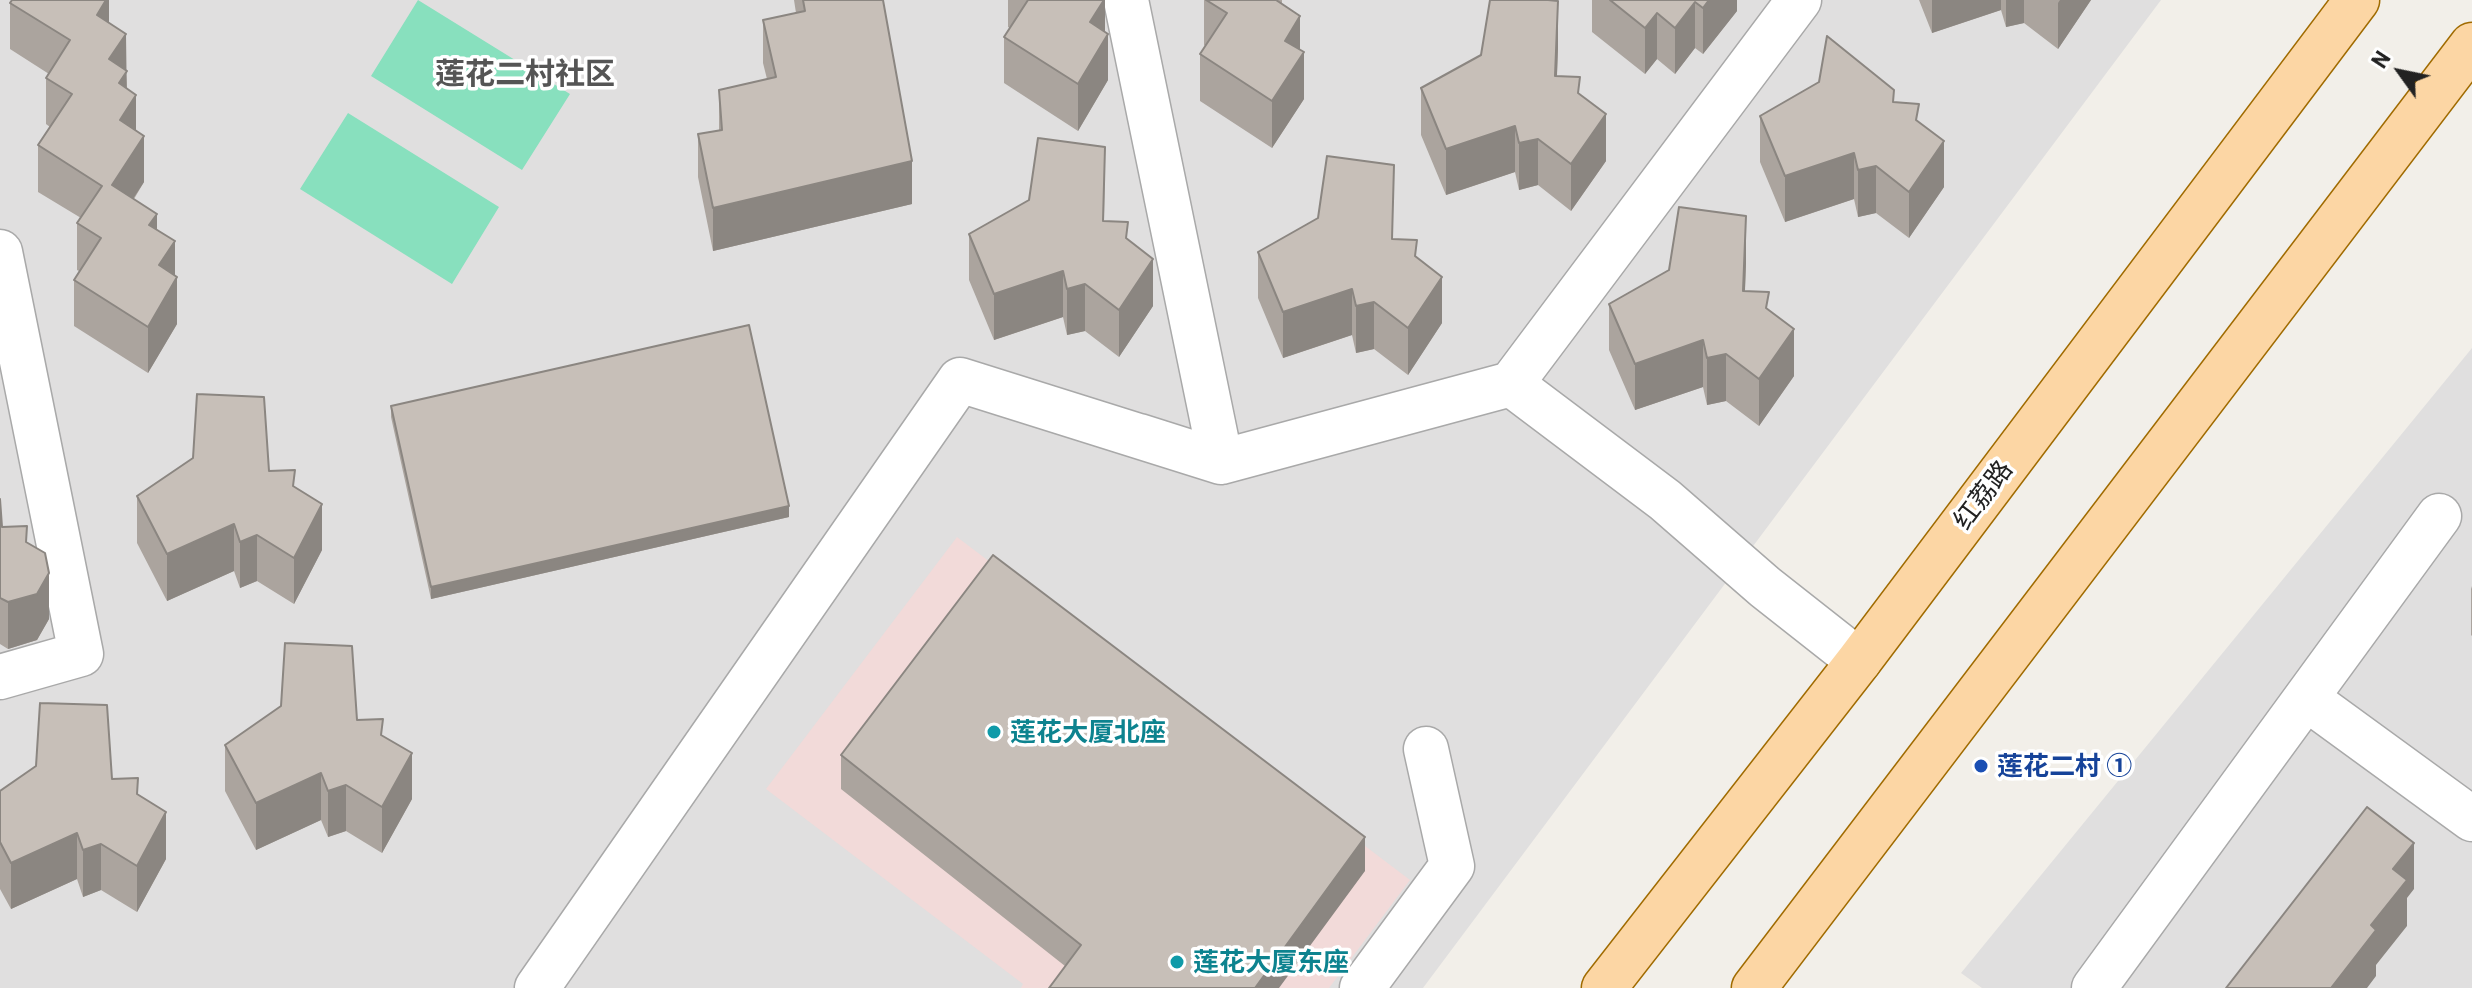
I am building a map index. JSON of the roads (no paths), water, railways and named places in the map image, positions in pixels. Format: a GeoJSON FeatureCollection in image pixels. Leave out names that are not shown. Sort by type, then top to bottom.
{"type":"FeatureCollection","features":[{"type":"Feature","properties":{"kind":"main road","name":"红荔路"},"geometry":{"type":"LineString","coordinates":[[1604,988],[1859,661],[2357,0]]}},
{"type":"Feature","properties":{"kind":"main road"},"geometry":{"type":"LineString","coordinates":[[1754,988],[2472,45]]}},
{"type":"Feature","properties":{"kind":"street"},"geometry":{"type":"LineString","coordinates":[[1126,0],[1221,462]]}},
{"type":"Feature","properties":{"kind":"street"},"geometry":{"type":"LineString","coordinates":[[537,988],[960,380],[1221,462],[1511,384],[1799,0]]}},
{"type":"Feature","properties":{"kind":"street"},"geometry":{"type":"LineString","coordinates":[[0,252],[81,654],[0,677]]}},
{"type":"Feature","properties":{"kind":"street"},"geometry":{"type":"LineString","coordinates":[[1511,384],[1665,500],[1765,587],[1859,661]]}},
{"type":"Feature","properties":{"kind":"street"},"geometry":{"type":"LineString","coordinates":[[1139,436],[1221,462]]}},
{"type":"Feature","properties":{"kind":"street"},"geometry":{"type":"LineString","coordinates":[[2094,988],[2439,516]]}},
{"type":"Feature","properties":{"kind":"street"},"geometry":{"type":"LineString","coordinates":[[2306,698],[2472,819]]}},
{"type":"Feature","properties":{"kind":"street"},"geometry":{"type":"LineString","coordinates":[[1362,988],[1452,866],[1426,749]]}},
{"type":"Feature","properties":{"kind":"place","name":"莲花大厦北座"},"geometry":{"type":"Point","coordinates":[994,732]}},
{"type":"Feature","properties":{"kind":"place","name":"莲花二村 ①"},"geometry":{"type":"Point","coordinates":[1981,766]}},
{"type":"Feature","properties":{"kind":"place","name":"莲花大厦东座"},"geometry":{"type":"Point","coordinates":[1177,962]}},
{"type":"Feature","properties":{"kind":"district","name":"莲花二村社区"},"geometry":{"type":"Point","coordinates":[525,74]}}]}
